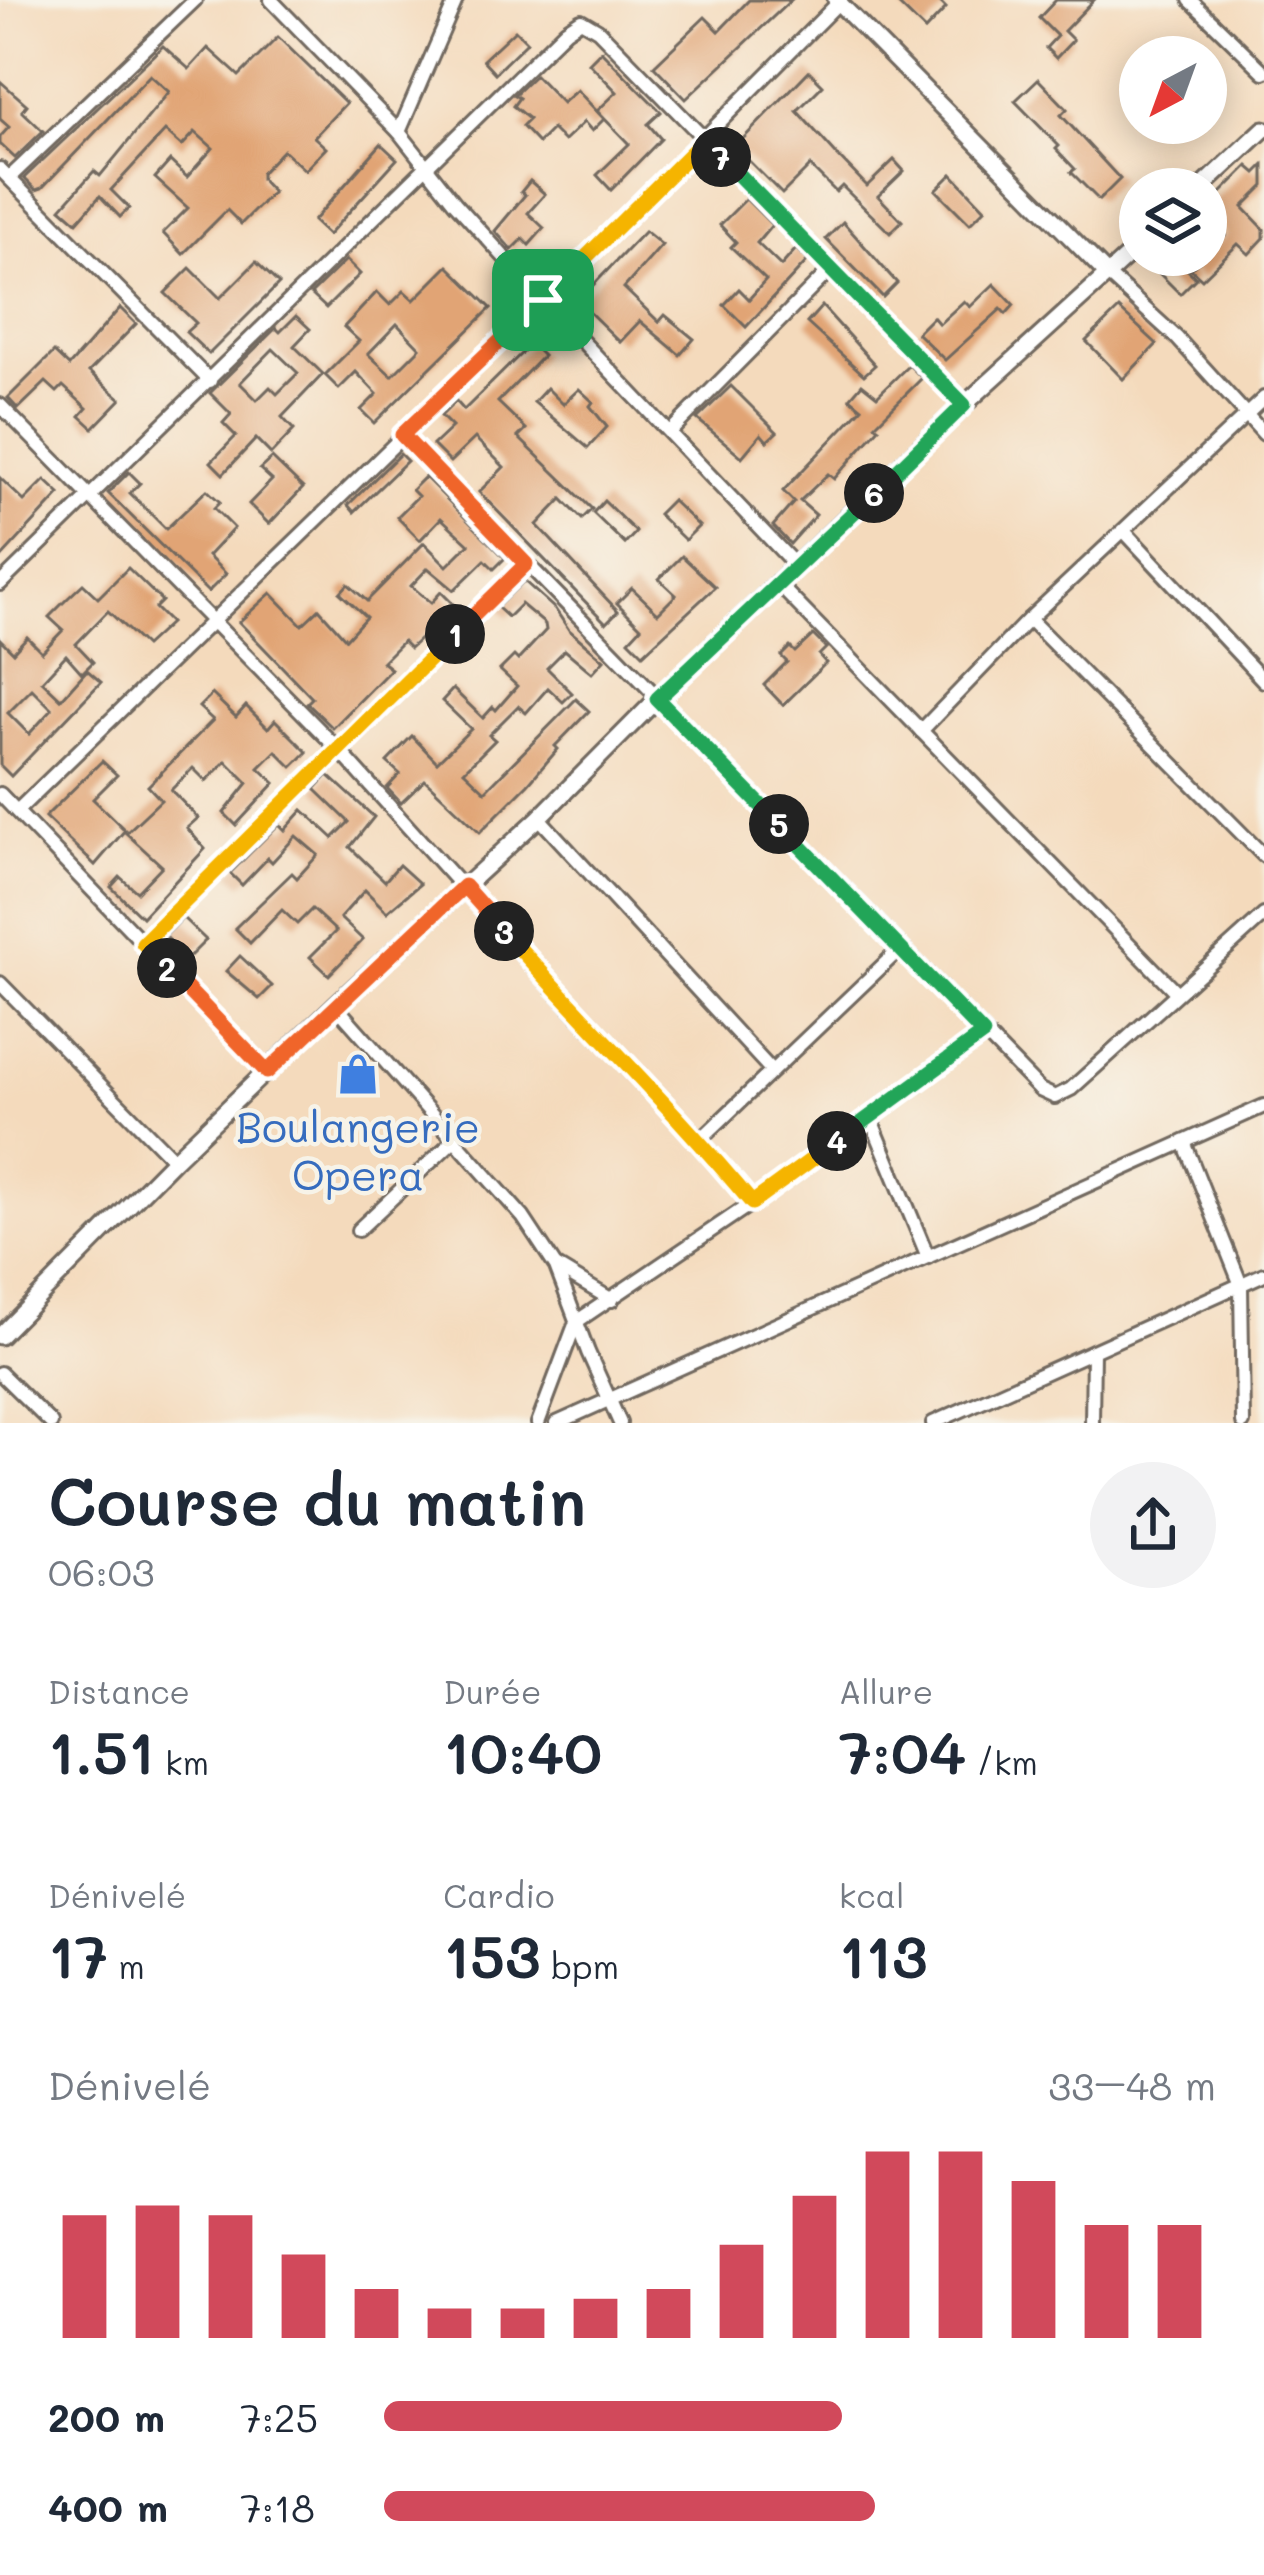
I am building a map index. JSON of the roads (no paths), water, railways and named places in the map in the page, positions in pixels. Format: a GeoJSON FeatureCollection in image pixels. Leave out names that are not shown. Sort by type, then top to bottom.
{"type":"FeatureCollection","features":[{"type":"Feature","properties":{"kind":"street"},"geometry":{"type":"LineString","coordinates":[[195,0],[5,173],[210,381]]}},
{"type":"Feature","properties":{"kind":"street"},"geometry":{"type":"LineString","coordinates":[[272,0],[400,132],[543,300],[797,567]]}},
{"type":"Feature","properties":{"kind":"street"},"geometry":{"type":"LineString","coordinates":[[400,132],[456,0]]}},
{"type":"Feature","properties":{"kind":"street"},"geometry":{"type":"LineString","coordinates":[[1190,0],[1264,72]]}},
{"type":"Feature","properties":{"kind":"street"},"geometry":{"type":"LineString","coordinates":[[17,812],[543,300],[839,1],[1108,275],[1177,338],[1264,434]]}},
{"type":"Feature","properties":{"kind":"street"},"geometry":{"type":"LineString","coordinates":[[0,584],[581,20],[598,29],[964,405]]}},
{"type":"Feature","properties":{"kind":"street"},"geometry":{"type":"LineString","coordinates":[[1222,168],[1264,129]]}},
{"type":"Feature","properties":{"kind":"street"},"geometry":{"type":"LineString","coordinates":[[0,1336],[335,1005],[539,818],[964,405],[1119,265]]}},
{"type":"Feature","properties":{"kind":"street"},"geometry":{"type":"LineString","coordinates":[[670,431],[832,268]]}},
{"type":"Feature","properties":{"kind":"street"},"geometry":{"type":"LineString","coordinates":[[921,731],[1029,619],[1264,398]]}},
{"type":"Feature","properties":{"kind":"street"},"geometry":{"type":"LineString","coordinates":[[0,405],[338,749],[573,1010],[700,1140],[752,1203]]}},
{"type":"Feature","properties":{"kind":"street"},"geometry":{"type":"LineString","coordinates":[[402,435],[1040,1090],[1054,1096],[1072,1090],[1264,915]]}},
{"type":"Feature","properties":{"kind":"street"},"geometry":{"type":"LineString","coordinates":[[1124,531],[1264,681]]}},
{"type":"Feature","properties":{"kind":"street"},"geometry":{"type":"LineString","coordinates":[[143,943],[526,564]]}},
{"type":"Feature","properties":{"kind":"street"},"geometry":{"type":"LineString","coordinates":[[778,585],[1176,992]]}},
{"type":"Feature","properties":{"kind":"street"},"geometry":{"type":"LineString","coordinates":[[1029,619],[1264,856]]}},
{"type":"Feature","properties":{"kind":"street"},"geometry":{"type":"LineString","coordinates":[[2,799],[267,1072]]}},
{"type":"Feature","properties":{"kind":"street"},"geometry":{"type":"LineString","coordinates":[[539,818],[772,1071]]}},
{"type":"Feature","properties":{"kind":"street"},"geometry":{"type":"LineString","coordinates":[[700,1140],[900,949]]}},
{"type":"Feature","properties":{"kind":"street"},"geometry":{"type":"LineString","coordinates":[[0,983],[174,1160]]}},
{"type":"Feature","properties":{"kind":"street"},"geometry":{"type":"LineString","coordinates":[[335,1005],[523,1217],[556,1267],[620,1423]]}},
{"type":"Feature","properties":{"kind":"street"},"geometry":{"type":"LineString","coordinates":[[538,1423],[576,1322],[752,1203],[983,1034]]}},
{"type":"Feature","properties":{"kind":"street"},"geometry":{"type":"LineString","coordinates":[[557,1423],[1264,1106]]}},
{"type":"Feature","properties":{"kind":"street"},"geometry":{"type":"LineString","coordinates":[[870,1117],[928,1257]]}},
{"type":"Feature","properties":{"kind":"street"},"geometry":{"type":"LineString","coordinates":[[358,1230],[455,1139]]}},
{"type":"Feature","properties":{"kind":"street"},"geometry":{"type":"LineString","coordinates":[[1184,1142],[1241,1285],[1244,1423]]}},
{"type":"Feature","properties":{"kind":"street"},"geometry":{"type":"LineString","coordinates":[[556,1267],[613,1300]]}},
{"type":"Feature","properties":{"kind":"street"},"geometry":{"type":"LineString","coordinates":[[933,1423],[951,1419],[1264,1274]]}},
{"type":"Feature","properties":{"kind":"street"},"geometry":{"type":"LineString","coordinates":[[1092,1423],[1093,1351]]}},
{"type":"Feature","properties":{"kind":"street"},"geometry":{"type":"LineString","coordinates":[[0,1373],[51,1423]]}},
{"type":"Feature","properties":{"kind":"place","name":"Boulangerie Opera"},"geometry":{"type":"Point","coordinates":[358,1074]}}]}
